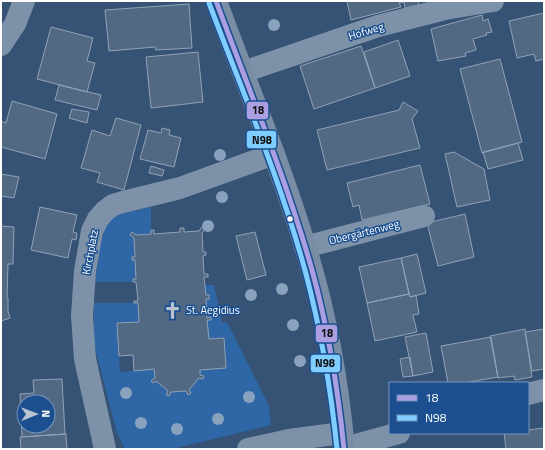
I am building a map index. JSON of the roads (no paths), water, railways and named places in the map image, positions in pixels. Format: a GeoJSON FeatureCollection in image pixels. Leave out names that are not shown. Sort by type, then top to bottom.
{"type":"FeatureCollection","features":[{"type":"Feature","properties":{"kind":"main road"},"geometry":{"type":"LineString","coordinates":[[216,1],[274,154],[306,247],[317,289],[334,373],[343,443]]}},
{"type":"Feature","properties":{"kind":"street"},"geometry":{"type":"LineString","coordinates":[[1,45],[14,24],[24,1]]}},
{"type":"Feature","properties":{"kind":"street","name":"Hofweg"},"geometry":{"type":"LineString","coordinates":[[243,72],[378,26],[445,9],[493,1]]}},
{"type":"Feature","properties":{"kind":"street","name":"Kirchplatz"},"geometry":{"type":"LineString","coordinates":[[105,449],[85,359],[82,316],[85,271],[92,231],[98,219],[104,211],[113,205],[180,188],[274,154]]}},
{"type":"Feature","properties":{"kind":"street","name":"Obergärtenweg"},"geometry":{"type":"LineString","coordinates":[[306,247],[424,216]]}},
{"type":"Feature","properties":{"kind":"street"},"geometry":{"type":"LineString","coordinates":[[529,394],[544,390]]}},
{"type":"Feature","properties":{"kind":"street"},"geometry":{"type":"LineString","coordinates":[[248,449],[289,440],[343,443],[393,434]]}},
{"type":"Feature","properties":{"kind":"place","name":"St. Aegidius"},"geometry":{"type":"Point","coordinates":[173,310]}}]}
